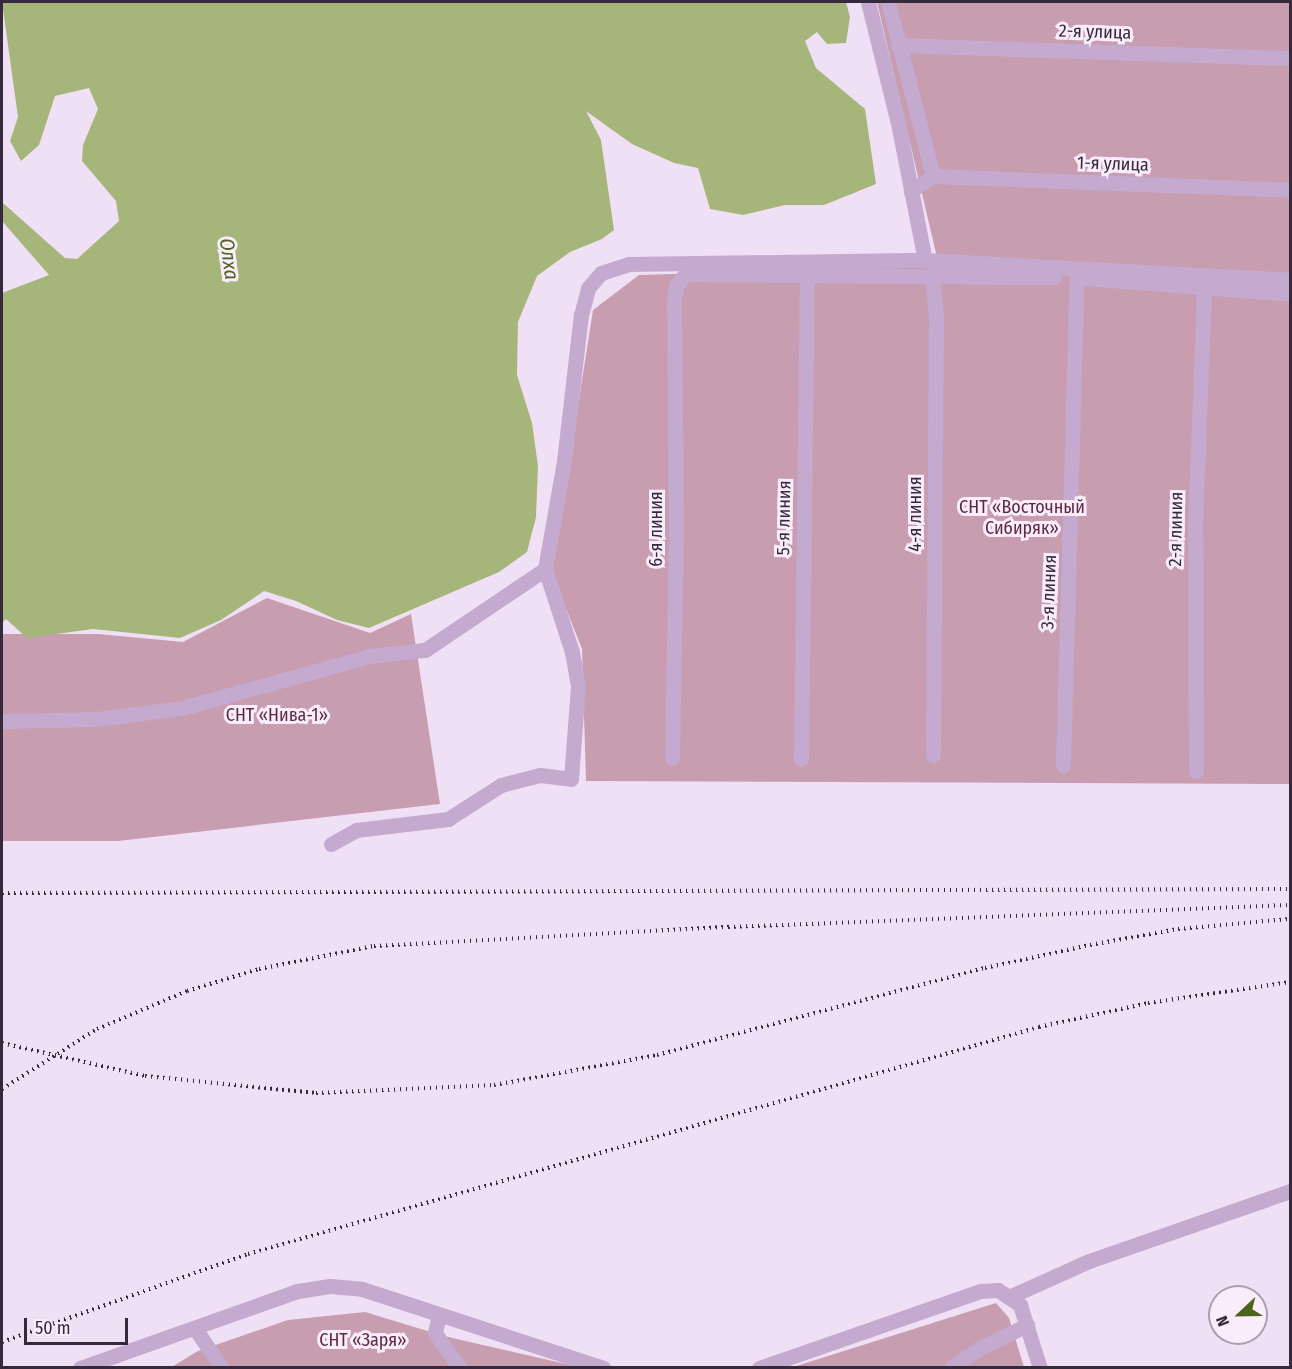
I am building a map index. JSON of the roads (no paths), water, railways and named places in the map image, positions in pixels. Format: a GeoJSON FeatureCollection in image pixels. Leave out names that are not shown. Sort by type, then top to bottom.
{"type":"FeatureCollection","features":[{"type":"Feature","properties":{"kind":"street"},"geometry":{"type":"LineString","coordinates":[[868,2],[925,260]]}},
{"type":"Feature","properties":{"kind":"street"},"geometry":{"type":"LineString","coordinates":[[888,2],[933,176],[911,191]]}},
{"type":"Feature","properties":{"kind":"street","name":"2-я улица"},"geometry":{"type":"LineString","coordinates":[[898,45],[1290,58]]}},
{"type":"Feature","properties":{"kind":"street","name":"1-я улица"},"geometry":{"type":"LineString","coordinates":[[933,176],[1290,190]]}},
{"type":"Feature","properties":{"kind":"street"},"geometry":{"type":"LineString","coordinates":[[331,844],[356,830],[448,819],[501,784],[540,775],[571,779],[578,687],[572,652],[545,569],[564,461],[581,315],[588,288],[601,273],[638,263],[925,260],[1290,280]]}},
{"type":"Feature","properties":{"kind":"street","name":"6-я линия"},"geometry":{"type":"LineString","coordinates":[[672,758],[676,530],[674,300],[676,286],[685,274],[807,277]]}},
{"type":"Feature","properties":{"kind":"street"},"geometry":{"type":"LineString","coordinates":[[807,277],[932,274],[1077,277],[1290,294]]}},
{"type":"Feature","properties":{"kind":"street","name":"4-я линия"},"geometry":{"type":"LineString","coordinates":[[932,274],[936,317],[933,755]]}},
{"type":"Feature","properties":{"kind":"street","name":"5-я линия"},"geometry":{"type":"LineString","coordinates":[[801,759],[807,277]]}},
{"type":"Feature","properties":{"kind":"street","name":"3-я линия"},"geometry":{"type":"LineString","coordinates":[[1064,765],[1077,277]]}},
{"type":"Feature","properties":{"kind":"street","name":"2-я линия"},"geometry":{"type":"LineString","coordinates":[[1196,771],[1195,526],[1204,288]]}},
{"type":"Feature","properties":{"kind":"street"},"geometry":{"type":"LineString","coordinates":[[2,721],[97,719],[182,708],[369,656],[425,650],[545,569]]}},
{"type":"Feature","properties":{"kind":"street"},"geometry":{"type":"LineString","coordinates":[[1011,1296],[1089,1261],[1290,1191]]}},
{"type":"Feature","properties":{"kind":"street"},"geometry":{"type":"LineString","coordinates":[[81,1368],[196,1330],[298,1291],[330,1286],[362,1290],[603,1368]]}},
{"type":"Feature","properties":{"kind":"street"},"geometry":{"type":"LineString","coordinates":[[759,1368],[980,1291],[998,1290],[1011,1296],[1020,1305],[1040,1368]]}},
{"type":"Feature","properties":{"kind":"street"},"geometry":{"type":"LineString","coordinates":[[439,1316],[435,1333],[460,1368]]}},
{"type":"Feature","properties":{"kind":"street"},"geometry":{"type":"LineString","coordinates":[[951,1368],[978,1348],[1027,1325]]}},
{"type":"Feature","properties":{"kind":"street"},"geometry":{"type":"LineString","coordinates":[[196,1330],[222,1368]]}},
{"type":"Feature","properties":{"kind":"water","name":"Олха"},"geometry":{"type":"Polygon","coordinates":[[[2,2],[846,2],[850,17],[846,43],[827,44],[817,32],[805,41],[816,68],[865,109],[876,184],[824,205],[785,205],[743,215],[710,209],[698,168],[674,163],[632,144],[586,111],[601,140],[614,230],[602,239],[570,252],[537,276],[518,322],[517,375],[532,423],[538,466],[536,517],[527,552],[499,572],[369,628],[337,620],[296,601],[264,591],[221,620],[180,638],[93,629],[27,638],[6,619],[2,623],[2,293],[49,275],[2,221],[3,203],[65,258],[77,259],[119,221],[116,201],[82,161],[83,145],[98,109],[89,88],[55,96],[39,145],[21,161],[10,141],[18,117],[2,2]]]}},
{"type":"Feature","properties":{"kind":"railway"},"geometry":{"type":"LineString","coordinates":[[2,893],[1290,889]]}},
{"type":"Feature","properties":{"kind":"railway"},"geometry":{"type":"LineString","coordinates":[[2,1089],[97,1029],[187,991],[259,969],[374,946],[728,927],[1290,905]]}},
{"type":"Feature","properties":{"kind":"railway"},"geometry":{"type":"LineString","coordinates":[[2,1043],[145,1076],[316,1093],[494,1085],[657,1055],[985,968],[1090,945],[1178,929],[1290,919]]}},
{"type":"Feature","properties":{"kind":"railway"},"geometry":{"type":"LineString","coordinates":[[2,1342],[248,1254],[1039,1027],[1148,1003],[1290,982]]}},
{"type":"Feature","properties":{"kind":"park label","name":"СНТ «Восточный Сибиряк»"},"geometry":{"type":"Point","coordinates":[1022,518]}},
{"type":"Feature","properties":{"kind":"park label","name":"СНТ «Нива-1»"},"geometry":{"type":"Point","coordinates":[277,715]}},
{"type":"Feature","properties":{"kind":"park label","name":"СНТ «Заря»"},"geometry":{"type":"Point","coordinates":[363,1340]}}]}
